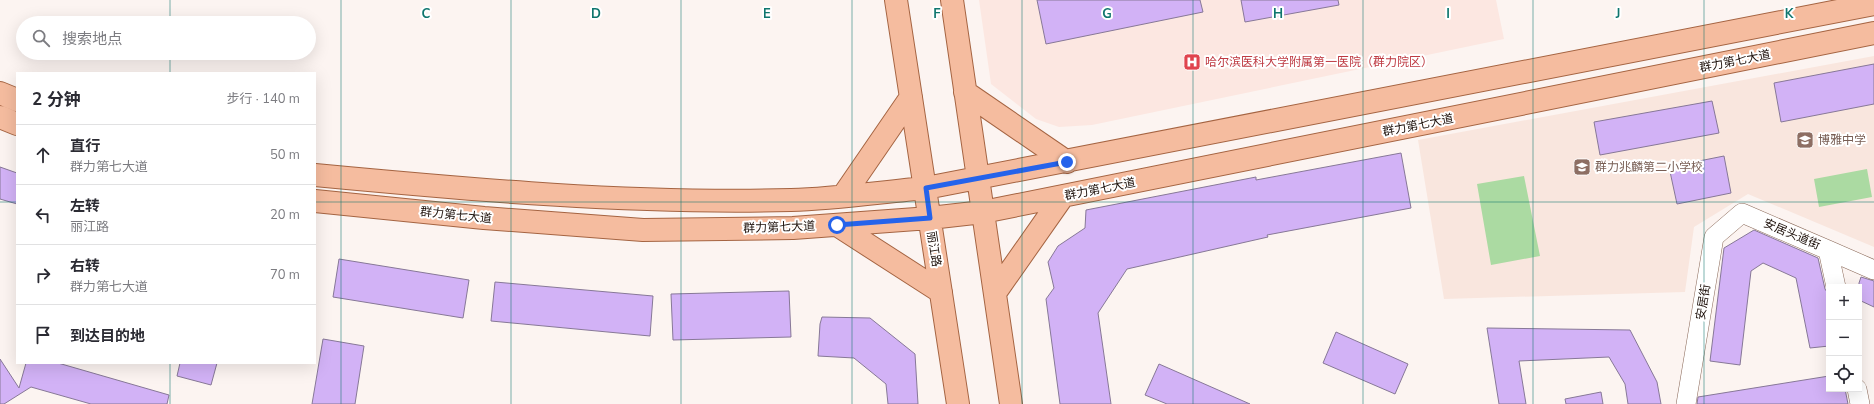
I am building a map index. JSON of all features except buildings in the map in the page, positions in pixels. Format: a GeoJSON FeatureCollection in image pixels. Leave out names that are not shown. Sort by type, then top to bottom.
{"type":"FeatureCollection","features":[{"type":"Feature","properties":{"kind":"main road","name":"丽江路"},"geometry":{"type":"LineString","coordinates":[[896,0],[958,404]]}},
{"type":"Feature","properties":{"kind":"main road"},"geometry":{"type":"LineString","coordinates":[[952,0],[1011,404]]}},
{"type":"Feature","properties":{"kind":"main road"},"geometry":{"type":"LineString","coordinates":[[316,175],[464,189],[650,200],[792,200],[926,188],[1067,162],[1874,4]]}},
{"type":"Feature","properties":{"kind":"main road","name":"群力第七大道"},"geometry":{"type":"LineString","coordinates":[[316,201],[484,218],[643,230],[793,228],[930,218],[983,212],[1874,33]]}},
{"type":"Feature","properties":{"kind":"main road"},"geometry":{"type":"LineString","coordinates":[[965,92],[1067,162]]}},
{"type":"Feature","properties":{"kind":"main road"},"geometry":{"type":"LineString","coordinates":[[0,93],[16,100]]}},
{"type":"Feature","properties":{"kind":"main road"},"geometry":{"type":"LineString","coordinates":[[843,196],[911,97]]}},
{"type":"Feature","properties":{"kind":"main road"},"geometry":{"type":"LineString","coordinates":[[0,117],[16,124]]}},
{"type":"Feature","properties":{"kind":"main road"},"geometry":{"type":"LineString","coordinates":[[994,293],[1063,196]]}},
{"type":"Feature","properties":{"kind":"main road"},"geometry":{"type":"LineString","coordinates":[[837,225],[941,292]]}},
{"type":"Feature","properties":{"kind":"street","name":"安居头道街"},"geometry":{"type":"LineString","coordinates":[[1742,213],[1828,250],[1835,284]]}},
{"type":"Feature","properties":{"kind":"street","name":"安居街"},"geometry":{"type":"LineString","coordinates":[[1686,404],[1714,237],[1742,213]]}},
{"type":"Feature","properties":{"kind":"street"},"geometry":{"type":"LineString","coordinates":[[1828,250],[1874,270]]}},
{"type":"Feature","properties":{"kind":"street"},"geometry":{"type":"LineString","coordinates":[[1858,392],[1860,404]]}},
{"type":"Feature","properties":{"kind":"shaded area","name":"哈尔滨医科大学附属第一医院（群力院区）"},"geometry":{"type":"Polygon","coordinates":[[[979,0],[1496,0],[1504,39],[1092,125],[1059,127],[1036,119],[991,84],[979,0]]]}},
{"type":"Feature","properties":{"kind":"shaded area","name":"群力兆麟第二小学校"},"geometry":{"type":"Polygon","coordinates":[[[1874,56],[1874,247],[1748,194],[1694,227],[1685,292],[1444,299],[1418,140],[1874,56]]]}},
{"type":"Feature","properties":{"kind":"green space"},"geometry":{"type":"Polygon","coordinates":[[[1867,169],[1872,197],[1819,207],[1814,179],[1867,169]]]}},
{"type":"Feature","properties":{"kind":"green space"},"geometry":{"type":"Polygon","coordinates":[[[1524,176],[1540,256],[1491,265],[1477,184],[1524,176]]]}},
{"type":"Feature","properties":{"kind":"place","name":"哈尔滨医科大学附属第一医院（群力院区）"},"geometry":{"type":"Point","coordinates":[1192,62]}},
{"type":"Feature","properties":{"kind":"place","name":"博雅中学"},"geometry":{"type":"Point","coordinates":[1805,140]}},
{"type":"Feature","properties":{"kind":"place","name":"群力兆麟第二小学校"},"geometry":{"type":"Point","coordinates":[1582,167]}},
{"type":"Feature","properties":{"kind":"route"},"geometry":{"type":"LineString","coordinates":[[837,225],[930,218],[926,188],[1067,162]]}}]}
